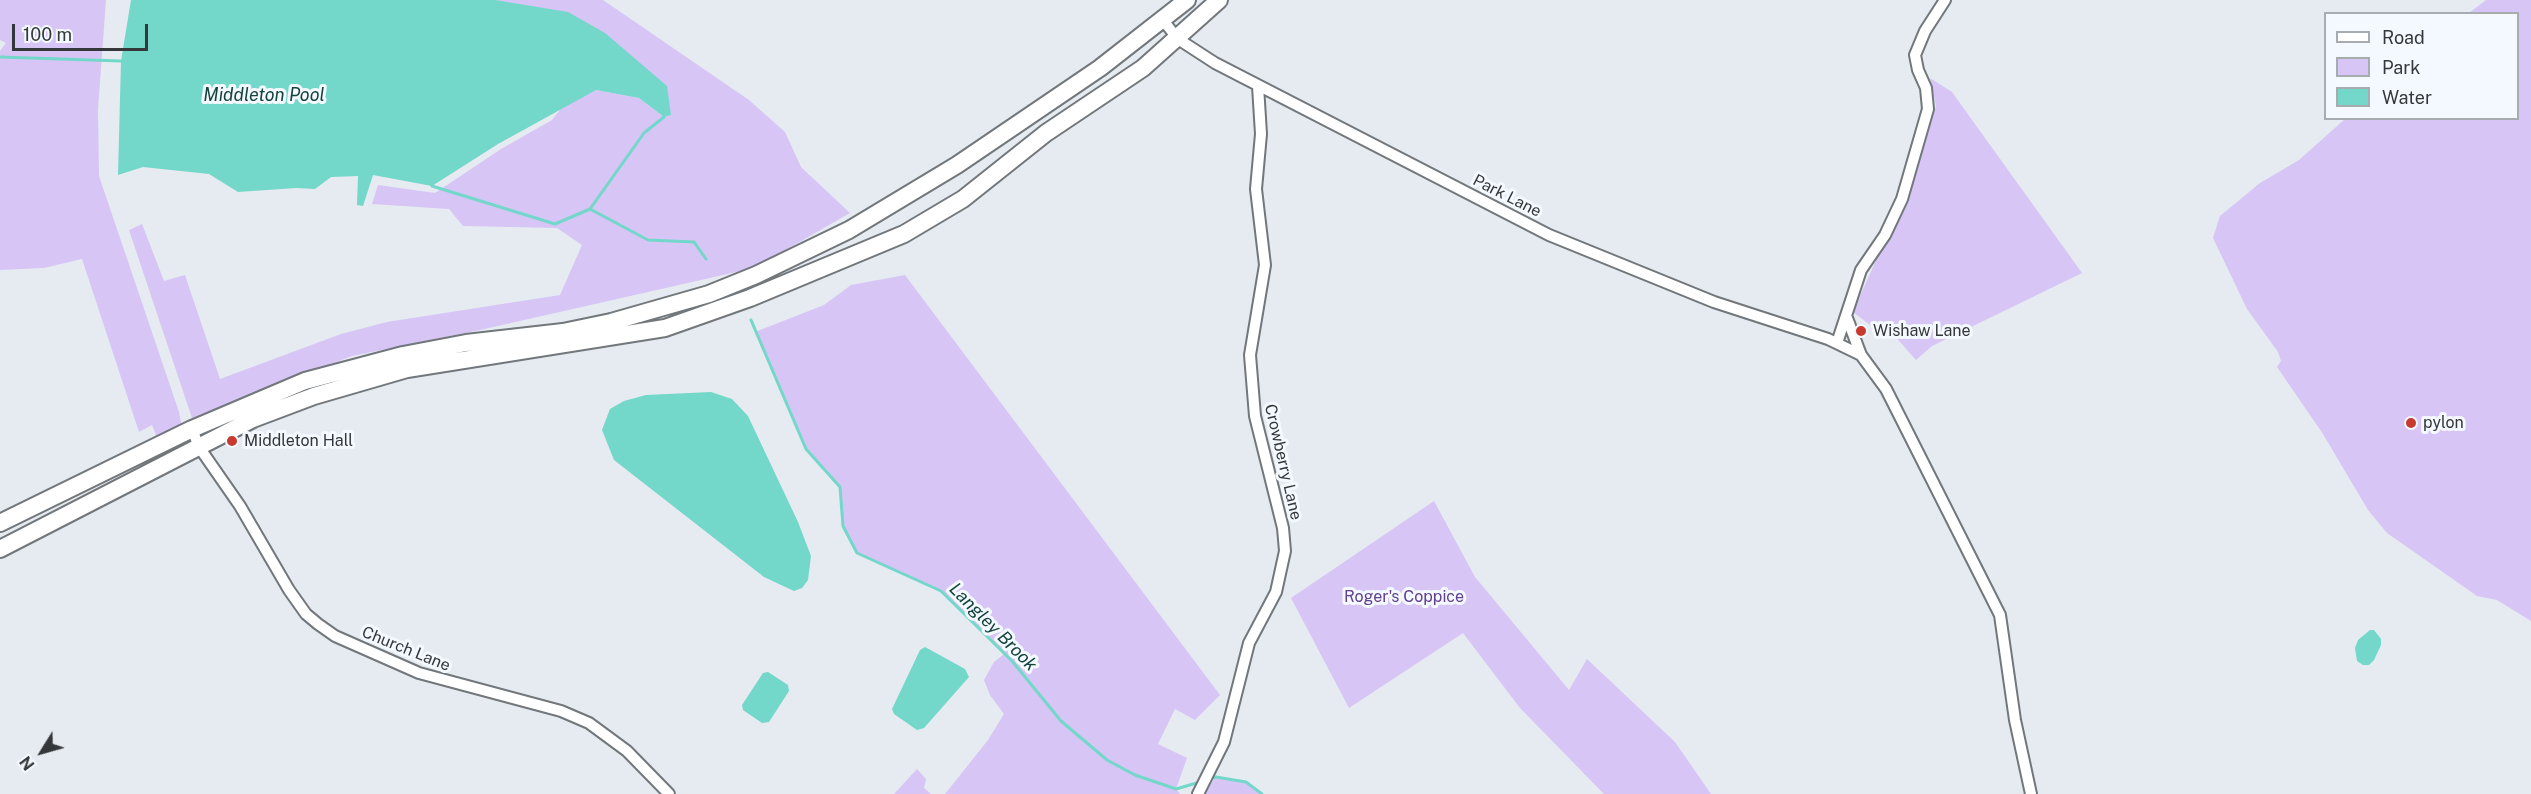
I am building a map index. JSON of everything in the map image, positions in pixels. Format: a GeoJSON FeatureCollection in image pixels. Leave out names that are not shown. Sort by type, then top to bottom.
{"type":"FeatureCollection","features":[{"type":"Feature","properties":{"kind":"main road"},"geometry":{"type":"LineString","coordinates":[[0,523],[192,429],[305,381],[354,367],[466,343],[563,332],[611,322],[709,294],[756,275],[849,230],[957,165],[1100,68],[1187,0]]}},
{"type":"Feature","properties":{"kind":"main road"},"geometry":{"type":"LineString","coordinates":[[0,549],[253,419],[314,396],[360,381],[452,361],[664,328],[793,281],[904,234],[963,199],[1046,133],[1143,68],[1219,0]]}},
{"type":"Feature","properties":{"kind":"street"},"geometry":{"type":"LineString","coordinates":[[1837,343],[1861,270],[1885,235],[1902,199],[1922,135],[1928,100],[1915,55],[1925,30],[1945,0]]}},
{"type":"Feature","properties":{"kind":"street","name":"Park Lane"},"geometry":{"type":"LineString","coordinates":[[1162,19],[1178,39],[1215,63],[1361,136],[1549,235],[1714,302],[1837,343],[1861,355]]}},
{"type":"Feature","properties":{"kind":"street","name":"Crowberry Lane"},"geometry":{"type":"LineString","coordinates":[[1198,794],[1224,742],[1249,643],[1276,592],[1285,551],[1283,528],[1256,416],[1250,355],[1265,265],[1256,189],[1261,134],[1258,86]]}},
{"type":"Feature","properties":{"kind":"street"},"geometry":{"type":"LineString","coordinates":[[1847,318],[1861,355],[1867,359],[1886,389],[2000,615],[2015,720],[2031,794]]}},
{"type":"Feature","properties":{"kind":"street","name":"Church Lane"},"geometry":{"type":"LineString","coordinates":[[192,429],[199,447],[240,506],[289,590],[306,614],[318,624],[335,636],[419,673],[561,711],[590,723],[627,751],[669,794]]}},
{"type":"Feature","properties":{"kind":"green space"},"geometry":{"type":"Polygon","coordinates":[[[0,0],[106,0],[98,109],[99,176],[179,412],[182,429],[158,440],[152,425],[139,432],[82,259],[44,268],[0,270],[0,51],[6,43],[0,40],[0,0]]]}},
{"type":"Feature","properties":{"kind":"green space"},"geometry":{"type":"Polygon","coordinates":[[[495,0],[603,0],[749,100],[785,132],[801,167],[850,213],[754,268],[480,330],[352,356],[192,418],[129,230],[142,224],[164,281],[185,275],[220,379],[341,334],[387,322],[560,295],[582,245],[557,228],[463,226],[449,209],[372,204],[378,185],[435,193],[501,149],[552,120],[563,106],[596,90],[639,98],[664,117],[671,115],[495,0]]]}},
{"type":"Feature","properties":{"kind":"green space"},"geometry":{"type":"Polygon","coordinates":[[[2486,0],[2531,0],[2531,621],[2497,600],[2477,596],[2387,533],[2368,510],[2323,434],[2277,367],[2281,361],[2278,352],[2247,309],[2213,238],[2220,216],[2260,183],[2299,160],[2344,120],[2519,120],[2519,12],[2470,12],[2486,0]]]}},
{"type":"Feature","properties":{"kind":"green space"},"geometry":{"type":"Polygon","coordinates":[[[1930,78],[1952,92],[2082,273],[1932,346],[1916,360],[1892,333],[1878,331],[1853,312],[1881,249],[1907,205],[1936,106],[1930,78]]]}},
{"type":"Feature","properties":{"kind":"green space"},"geometry":{"type":"Polygon","coordinates":[[[905,275],[1220,695],[1195,720],[1175,709],[1158,744],[1187,758],[1176,789],[1180,794],[945,794],[988,740],[1004,714],[990,695],[984,680],[994,662],[1004,654],[941,591],[857,553],[843,526],[840,487],[806,449],[755,332],[824,305],[851,285],[905,275]]]}},
{"type":"Feature","properties":{"kind":"green space","name":"Roger's Coppice"},"geometry":{"type":"Polygon","coordinates":[[[1434,501],[1475,577],[1569,690],[1587,659],[1675,742],[1711,794],[1604,794],[1520,708],[1463,633],[1349,708],[1291,598],[1434,501]]]}},
{"type":"Feature","properties":{"kind":"green space"},"geometry":{"type":"Polygon","coordinates":[[[917,769],[926,779],[924,788],[931,794],[894,794],[917,769]]]}},
{"type":"Feature","properties":{"kind":"green space"},"geometry":{"type":"Polygon","coordinates":[[[1216,777],[1246,782],[1263,794],[1203,794],[1216,777]]]}},
{"type":"Feature","properties":{"kind":"water","name":"Middleton Pool"},"geometry":{"type":"Polygon","coordinates":[[[131,0],[495,0],[568,12],[605,33],[667,86],[671,115],[664,117],[639,98],[596,90],[498,144],[432,186],[373,175],[363,206],[357,205],[358,176],[331,177],[315,189],[238,192],[209,174],[143,167],[118,175],[121,61],[131,0]]]}},
{"type":"Feature","properties":{"kind":"water"},"geometry":{"type":"Polygon","coordinates":[[[711,392],[732,399],[748,416],[798,522],[811,556],[808,580],[802,588],[794,591],[764,577],[614,460],[602,430],[610,409],[624,401],[646,395],[711,392]]]}},
{"type":"Feature","properties":{"kind":"water"},"geometry":{"type":"Polygon","coordinates":[[[2370,630],[2374,630],[2381,639],[2381,645],[2374,660],[2369,665],[2363,665],[2357,661],[2355,648],[2358,640],[2370,630]]]}},
{"type":"Feature","properties":{"kind":"water"},"geometry":{"type":"Polygon","coordinates":[[[925,647],[965,669],[969,677],[924,728],[917,730],[894,714],[892,709],[920,650],[925,647]]]}},
{"type":"Feature","properties":{"kind":"water"},"geometry":{"type":"Polygon","coordinates":[[[768,672],[788,685],[789,691],[769,722],[762,723],[743,710],[742,705],[763,673],[768,672]]]}},
{"type":"Feature","properties":{"kind":"waterway","name":"Langley Brook"},"geometry":{"type":"LineString","coordinates":[[0,57],[121,61]]}},
{"type":"Feature","properties":{"kind":"waterway","name":"Langley Brook"},"geometry":{"type":"LineString","coordinates":[[664,117],[644,133],[590,209],[648,240],[694,242],[706,259]]}},
{"type":"Feature","properties":{"kind":"waterway"},"geometry":{"type":"LineString","coordinates":[[432,186],[555,224],[590,209]]}},
{"type":"Feature","properties":{"kind":"waterway","name":"Langley Brook"},"geometry":{"type":"LineString","coordinates":[[751,320],[806,449],[840,487],[843,526],[857,553],[941,591],[1012,661],[1061,721],[1107,760],[1135,775],[1176,789],[1200,782]]}},
{"type":"Feature","properties":{"kind":"waterway","name":"Langley Brook"},"geometry":{"type":"LineString","coordinates":[[1209,779],[1216,777],[1246,782],[1262,794]]}},
{"type":"Feature","properties":{"kind":"place","name":"Wishaw Lane"},"geometry":{"type":"Point","coordinates":[1861,331]}},
{"type":"Feature","properties":{"kind":"place","name":"pylon"},"geometry":{"type":"Point","coordinates":[2411,423]}},
{"type":"Feature","properties":{"kind":"place","name":"Middleton Hall"},"geometry":{"type":"Point","coordinates":[232,441]}}]}
